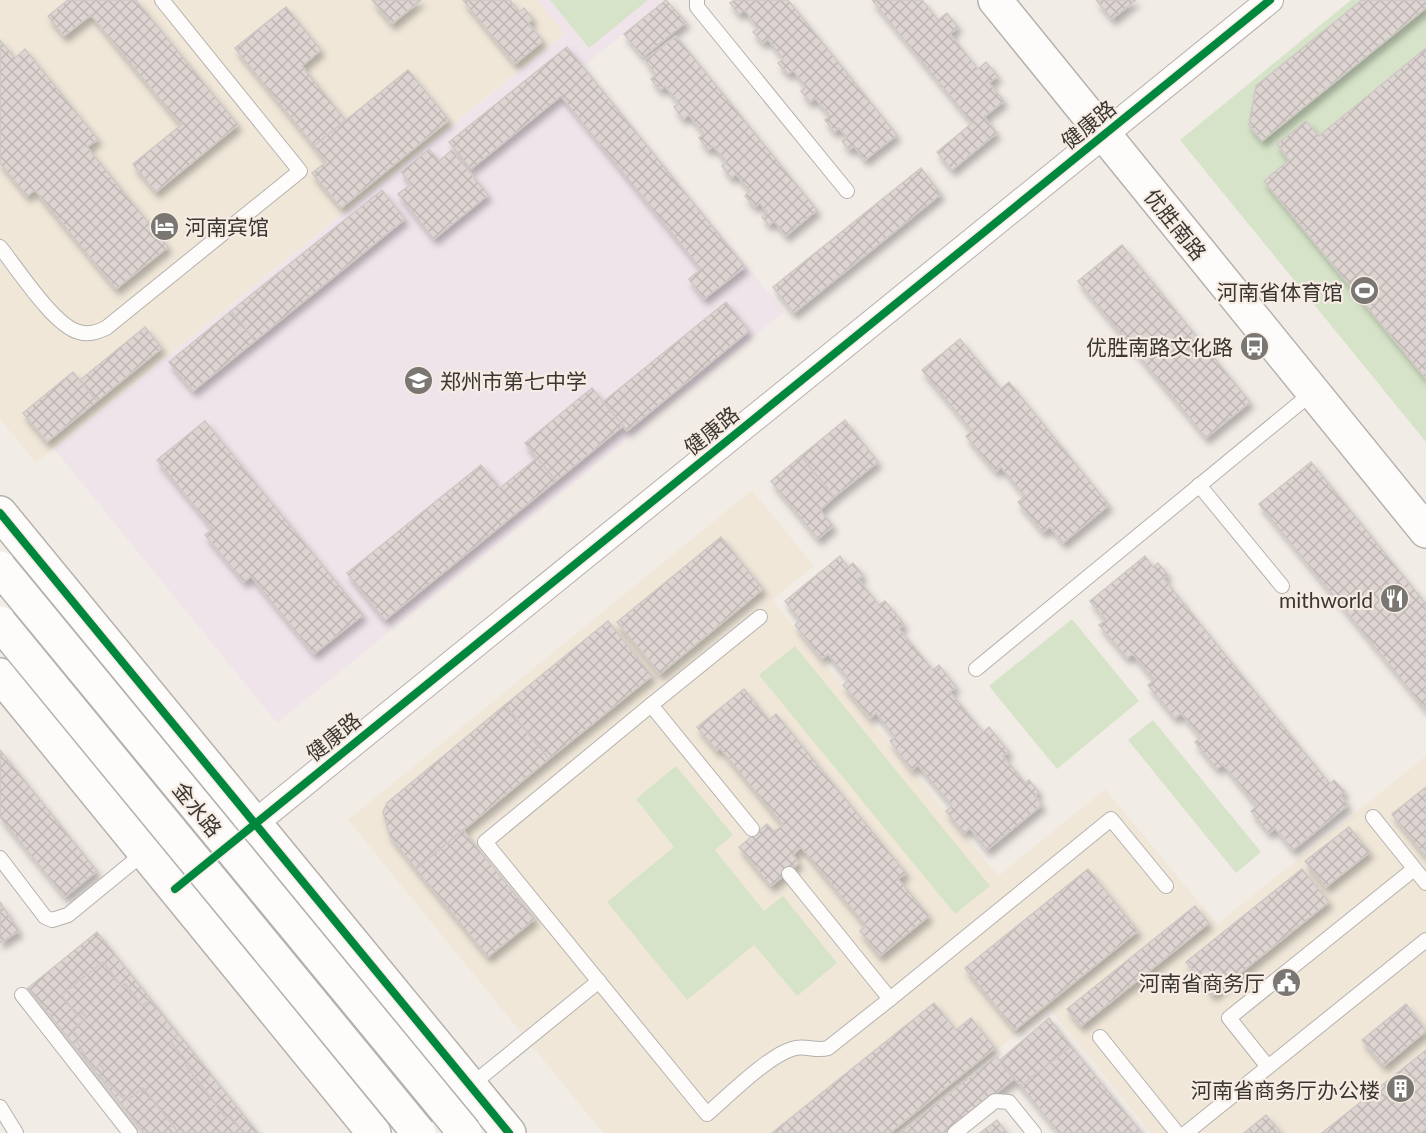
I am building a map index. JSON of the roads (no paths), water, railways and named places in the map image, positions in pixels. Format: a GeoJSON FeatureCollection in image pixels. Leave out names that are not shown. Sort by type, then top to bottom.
{"type":"FeatureCollection","features":[{"type":"Feature","properties":{"kind":"street","name":"优胜南路"},"geometry":{"type":"LineString","coordinates":[[995,0],[1426,531]]}},
{"type":"Feature","properties":{"kind":"street","name":"健康路"},"geometry":{"type":"LineString","coordinates":[[175,889],[254,822],[1270,0]]}},
{"type":"Feature","properties":{"kind":"street"},"geometry":{"type":"LineString","coordinates":[[0,513],[509,1133]]}},
{"type":"Feature","properties":{"kind":"street","name":"金水路"},"geometry":{"type":"LineString","coordinates":[[0,567],[465,1133]]}},
{"type":"Feature","properties":{"kind":"street","name":"金水路"},"geometry":{"type":"LineString","coordinates":[[0,623],[419,1133]]}},
{"type":"Feature","properties":{"kind":"street"},"geometry":{"type":"LineString","coordinates":[[0,675],[374,1133]]}},
{"type":"Feature","properties":{"kind":"lane"},"geometry":{"type":"LineString","coordinates":[[0,247],[61,323],[78,332],[95,333],[106,328],[300,171],[162,0]]}},
{"type":"Feature","properties":{"kind":"lane"},"geometry":{"type":"LineString","coordinates":[[697,0],[697,7],[847,191]]}},
{"type":"Feature","properties":{"kind":"lane"},"geometry":{"type":"LineString","coordinates":[[976,669],[1312,392]]}},
{"type":"Feature","properties":{"kind":"lane"},"geometry":{"type":"LineString","coordinates":[[1199,485],[1282,586]]}},
{"type":"Feature","properties":{"kind":"lane"},"geometry":{"type":"LineString","coordinates":[[760,617],[485,842],[707,1114],[781,1053],[802,1047],[818,1051],[828,1048],[1111,819],[1166,886]]}},
{"type":"Feature","properties":{"kind":"lane"},"geometry":{"type":"LineString","coordinates":[[651,705],[752,829]]}},
{"type":"Feature","properties":{"kind":"lane"},"geometry":{"type":"LineString","coordinates":[[1373,818],[1426,883]]}},
{"type":"Feature","properties":{"kind":"lane"},"geometry":{"type":"LineString","coordinates":[[0,858],[45,917],[51,920],[68,915],[145,852]]}},
{"type":"Feature","properties":{"kind":"lane"},"geometry":{"type":"LineString","coordinates":[[1268,1067],[1229,1018],[1414,869]]}},
{"type":"Feature","properties":{"kind":"lane"},"geometry":{"type":"LineString","coordinates":[[789,874],[890,999]]}},
{"type":"Feature","properties":{"kind":"lane"},"geometry":{"type":"LineString","coordinates":[[1186,1133],[1426,940]]}},
{"type":"Feature","properties":{"kind":"lane"},"geometry":{"type":"LineString","coordinates":[[470,1086],[598,981]]}},
{"type":"Feature","properties":{"kind":"lane"},"geometry":{"type":"LineString","coordinates":[[22,995],[130,1133]]}},
{"type":"Feature","properties":{"kind":"lane"},"geometry":{"type":"LineString","coordinates":[[1100,1037],[1177,1133]]}},
{"type":"Feature","properties":{"kind":"lane"},"geometry":{"type":"LineString","coordinates":[[955,1133],[995,1101],[1009,1102],[1034,1133]]}},
{"type":"Feature","properties":{"kind":"lane"},"geometry":{"type":"LineString","coordinates":[[0,1107],[16,1133]]}},
{"type":"Feature","properties":{"kind":"place","name":"河南宾馆"},"geometry":{"type":"Point","coordinates":[164,226]}},
{"type":"Feature","properties":{"kind":"place","name":"河南省体育馆"},"geometry":{"type":"Point","coordinates":[1364,291]}},
{"type":"Feature","properties":{"kind":"place","name":"优胜南路文化路"},"geometry":{"type":"Point","coordinates":[1254,346]}},
{"type":"Feature","properties":{"kind":"place","name":"郑州市第七中学"},"geometry":{"type":"Point","coordinates":[419,380]}},
{"type":"Feature","properties":{"kind":"place","name":"mithworld"},"geometry":{"type":"Point","coordinates":[1394,599]}},
{"type":"Feature","properties":{"kind":"place","name":"河南省商务厅"},"geometry":{"type":"Point","coordinates":[1286,982]}},
{"type":"Feature","properties":{"kind":"place","name":"河南省商务厅办公楼"},"geometry":{"type":"Point","coordinates":[1401,1089]}}]}
